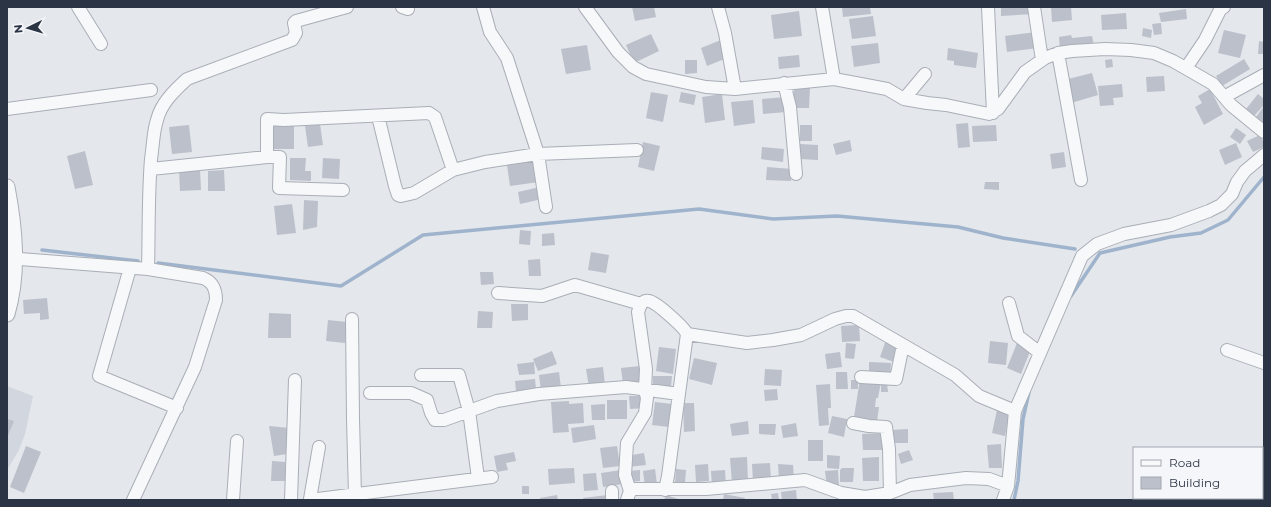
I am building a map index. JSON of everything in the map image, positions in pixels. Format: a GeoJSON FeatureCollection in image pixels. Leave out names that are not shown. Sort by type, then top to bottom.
{"type":"FeatureCollection","features":[{"type":"Feature","properties":{"kind":"street"},"geometry":{"type":"LineString","coordinates":[[78,7],[101,44]]}},
{"type":"Feature","properties":{"kind":"street"},"geometry":{"type":"LineString","coordinates":[[148,269],[151,169],[157,120],[174,90],[187,79],[292,40],[295,35],[294,25],[296,21],[347,7]]}},
{"type":"Feature","properties":{"kind":"street"},"geometry":{"type":"LineString","coordinates":[[483,7],[490,32],[507,58],[538,154],[546,206]]}},
{"type":"Feature","properties":{"kind":"street"},"geometry":{"type":"LineString","coordinates":[[585,7],[618,52],[633,67],[646,74],[706,87],[735,89],[834,79],[887,89],[904,99],[927,104],[946,105],[984,114],[993,113],[998,109],[1025,72],[1042,60],[1058,53],[1105,49],[1154,53],[1186,68],[1213,84],[1237,110],[1264,132]]}},
{"type":"Feature","properties":{"kind":"street"},"geometry":{"type":"LineString","coordinates":[[718,7],[725,33],[735,89]]}},
{"type":"Feature","properties":{"kind":"street"},"geometry":{"type":"LineString","coordinates":[[822,7],[834,79]]}},
{"type":"Feature","properties":{"kind":"street"},"geometry":{"type":"LineString","coordinates":[[988,7],[993,113]]}},
{"type":"Feature","properties":{"kind":"street"},"geometry":{"type":"LineString","coordinates":[[1034,7],[1042,60]]}},
{"type":"Feature","properties":{"kind":"street"},"geometry":{"type":"LineString","coordinates":[[1186,68],[1205,40],[1220,10],[1224,7]]}},
{"type":"Feature","properties":{"kind":"street"},"geometry":{"type":"LineString","coordinates":[[1058,53],[1081,180]]}},
{"type":"Feature","properties":{"kind":"street"},"geometry":{"type":"LineString","coordinates":[[904,99],[925,74]]}},
{"type":"Feature","properties":{"kind":"street"},"geometry":{"type":"LineString","coordinates":[[1224,96],[1264,75]]}},
{"type":"Feature","properties":{"kind":"street"},"geometry":{"type":"LineString","coordinates":[[784,83],[790,107],[796,174]]}},
{"type":"Feature","properties":{"kind":"street"},"geometry":{"type":"LineString","coordinates":[[7,110],[151,90]]}},
{"type":"Feature","properties":{"kind":"street"},"geometry":{"type":"LineString","coordinates":[[266,157],[267,119],[284,120],[429,113],[433,114],[435,117],[453,170]]}},
{"type":"Feature","properties":{"kind":"street"},"geometry":{"type":"LineString","coordinates":[[378,116],[395,186],[398,195],[401,196],[414,193],[453,170],[485,162],[538,154],[637,150]]}},
{"type":"Feature","properties":{"kind":"street"},"geometry":{"type":"LineString","coordinates":[[1004,500],[1008,486],[1015,411],[1082,256],[1097,244],[1104,241],[1124,234],[1171,225],[1221,205],[1232,194],[1237,182],[1246,171],[1264,155]]}},
{"type":"Feature","properties":{"kind":"street"},"geometry":{"type":"LineString","coordinates":[[151,169],[266,157],[280,157],[280,188],[343,190]]}},
{"type":"Feature","properties":{"kind":"street"},"geometry":{"type":"LineString","coordinates":[[7,187],[14,238],[11,257],[14,286],[7,314]]}},
{"type":"Feature","properties":{"kind":"street"},"geometry":{"type":"LineString","coordinates":[[11,257],[148,269],[203,278],[210,281],[216,292],[216,300],[195,368],[133,500]]}},
{"type":"Feature","properties":{"kind":"street"},"geometry":{"type":"LineString","coordinates":[[130,268],[99,376],[177,408]]}},
{"type":"Feature","properties":{"kind":"street"},"geometry":{"type":"LineString","coordinates":[[498,293],[542,296],[575,285],[641,304]]}},
{"type":"Feature","properties":{"kind":"street"},"geometry":{"type":"LineString","coordinates":[[629,495],[625,475],[627,442],[645,413],[647,398],[645,390],[646,369],[638,312],[643,301],[650,301],[678,322],[687,334],[665,490]]}},
{"type":"Feature","properties":{"kind":"street"},"geometry":{"type":"LineString","coordinates":[[1009,303],[1018,336],[1040,353]]}},
{"type":"Feature","properties":{"kind":"street"},"geometry":{"type":"LineString","coordinates":[[687,334],[747,343],[801,335],[835,319],[853,316],[955,375],[980,396],[1015,411]]}},
{"type":"Feature","properties":{"kind":"street"},"geometry":{"type":"LineString","coordinates":[[352,319],[355,495]]}},
{"type":"Feature","properties":{"kind":"street"},"geometry":{"type":"LineString","coordinates":[[861,377],[896,380],[903,345]]}},
{"type":"Feature","properties":{"kind":"street"},"geometry":{"type":"LineString","coordinates":[[1227,350],[1264,363]]}},
{"type":"Feature","properties":{"kind":"street"},"geometry":{"type":"LineString","coordinates":[[421,375],[459,375],[469,411],[478,478]]}},
{"type":"Feature","properties":{"kind":"street"},"geometry":{"type":"LineString","coordinates":[[291,500],[295,380]]}},
{"type":"Feature","properties":{"kind":"street"},"geometry":{"type":"LineString","coordinates":[[370,393],[411,393],[427,400],[435,420],[444,420],[497,401],[539,394],[626,388],[679,394]]}},
{"type":"Feature","properties":{"kind":"street"},"geometry":{"type":"LineString","coordinates":[[853,423],[886,427],[889,449],[890,493]]}},
{"type":"Feature","properties":{"kind":"street"},"geometry":{"type":"LineString","coordinates":[[233,500],[237,441]]}},
{"type":"Feature","properties":{"kind":"street"},"geometry":{"type":"LineString","coordinates":[[319,447],[310,500],[492,477]]}},
{"type":"Feature","properties":{"kind":"street"},"geometry":{"type":"LineString","coordinates":[[629,495],[635,489],[706,490],[805,480],[841,493],[865,497],[890,493],[910,486],[966,478],[989,479],[1008,486]]}},
{"type":"Feature","properties":{"kind":"shaded area"},"geometry":{"type":"Polygon","coordinates":[[[7,386],[33,396],[25,434],[19,450],[7,470],[7,386]]]}},
{"type":"Feature","properties":{"kind":"building"},"geometry":{"type":"Polygon","coordinates":[[[632,7],[654,7],[656,17],[635,21],[632,7]]]}},
{"type":"Feature","properties":{"kind":"building"},"geometry":{"type":"Polygon","coordinates":[[[842,7],[870,7],[871,14],[843,17],[842,7]]]}},
{"type":"Feature","properties":{"kind":"building"},"geometry":{"type":"Polygon","coordinates":[[[1001,7],[1035,7],[1035,14],[1001,16],[1001,7]]]}},
{"type":"Feature","properties":{"kind":"building"},"geometry":{"type":"Polygon","coordinates":[[[1051,7],[1071,7],[1072,20],[1052,22],[1051,7]]]}},
{"type":"Feature","properties":{"kind":"building"},"geometry":{"type":"Polygon","coordinates":[[[1186,9],[1187,19],[1161,22],[1159,13],[1186,9]]]}},
{"type":"Feature","properties":{"kind":"building"},"geometry":{"type":"Polygon","coordinates":[[[799,11],[802,36],[774,39],[771,15],[799,11]]]}},
{"type":"Feature","properties":{"kind":"building"},"geometry":{"type":"Polygon","coordinates":[[[1126,13],[1127,29],[1102,30],[1101,15],[1126,13]]]}},
{"type":"Feature","properties":{"kind":"building"},"geometry":{"type":"Polygon","coordinates":[[[873,16],[876,36],[852,39],[849,19],[873,16]]]}},
{"type":"Feature","properties":{"kind":"building"},"geometry":{"type":"Polygon","coordinates":[[[1161,23],[1162,34],[1154,35],[1152,24],[1161,23]]]}},
{"type":"Feature","properties":{"kind":"building"},"geometry":{"type":"Polygon","coordinates":[[[1143,28],[1152,30],[1151,38],[1142,36],[1143,28]]]}},
{"type":"Feature","properties":{"kind":"building"},"geometry":{"type":"Polygon","coordinates":[[[1224,30],[1246,35],[1240,58],[1218,53],[1224,30]]]}},
{"type":"Feature","properties":{"kind":"building"},"geometry":{"type":"Polygon","coordinates":[[[1044,31],[1046,47],[1007,52],[1005,36],[1044,31]]]}},
{"type":"Feature","properties":{"kind":"building"},"geometry":{"type":"Polygon","coordinates":[[[651,34],[659,51],[634,63],[626,45],[651,34]]]}},
{"type":"Feature","properties":{"kind":"building"},"geometry":{"type":"Polygon","coordinates":[[[1071,35],[1072,38],[1092,36],[1094,46],[1060,50],[1059,37],[1071,35]]]}},
{"type":"Feature","properties":{"kind":"building"},"geometry":{"type":"Polygon","coordinates":[[[721,40],[727,58],[707,66],[701,48],[721,40]]]}},
{"type":"Feature","properties":{"kind":"building"},"geometry":{"type":"Polygon","coordinates":[[[1259,41],[1264,42],[1264,54],[1258,54],[1259,41]]]}},
{"type":"Feature","properties":{"kind":"building"},"geometry":{"type":"Polygon","coordinates":[[[878,43],[880,63],[854,67],[851,46],[878,43]]]}},
{"type":"Feature","properties":{"kind":"building"},"geometry":{"type":"Polygon","coordinates":[[[587,45],[591,70],[566,74],[561,49],[587,45]]]}},
{"type":"Feature","properties":{"kind":"building"},"geometry":{"type":"Polygon","coordinates":[[[948,48],[978,53],[976,68],[954,65],[954,61],[947,60],[948,48]]]}},
{"type":"Feature","properties":{"kind":"building"},"geometry":{"type":"Polygon","coordinates":[[[799,55],[800,67],[779,69],[778,57],[799,55]]]}},
{"type":"Feature","properties":{"kind":"building"},"geometry":{"type":"Polygon","coordinates":[[[1112,59],[1113,67],[1106,68],[1105,60],[1112,59]]]}},
{"type":"Feature","properties":{"kind":"building"},"geometry":{"type":"Polygon","coordinates":[[[1244,59],[1250,69],[1222,86],[1216,76],[1244,59]]]}},
{"type":"Feature","properties":{"kind":"building"},"geometry":{"type":"Polygon","coordinates":[[[685,60],[697,60],[697,73],[685,74],[685,60]]]}},
{"type":"Feature","properties":{"kind":"building"},"geometry":{"type":"Polygon","coordinates":[[[1092,73],[1098,95],[1071,103],[1064,80],[1092,73]]]}},
{"type":"Feature","properties":{"kind":"building"},"geometry":{"type":"Polygon","coordinates":[[[1164,76],[1165,91],[1147,92],[1146,77],[1164,76]]]}},
{"type":"Feature","properties":{"kind":"building"},"geometry":{"type":"Polygon","coordinates":[[[1122,84],[1123,97],[1113,98],[1114,105],[1100,106],[1098,86],[1122,84]]]}},
{"type":"Feature","properties":{"kind":"building"},"geometry":{"type":"Polygon","coordinates":[[[794,88],[810,88],[809,108],[793,108],[794,88]]]}},
{"type":"Feature","properties":{"kind":"building"},"geometry":{"type":"Polygon","coordinates":[[[1210,89],[1223,114],[1204,125],[1195,107],[1202,103],[1198,96],[1210,89]]]}},
{"type":"Feature","properties":{"kind":"building"},"geometry":{"type":"Polygon","coordinates":[[[651,92],[668,95],[663,122],[646,118],[651,92]]]}},
{"type":"Feature","properties":{"kind":"building"},"geometry":{"type":"Polygon","coordinates":[[[681,92],[696,95],[694,105],[679,102],[681,92]]]}},
{"type":"Feature","properties":{"kind":"building"},"geometry":{"type":"Polygon","coordinates":[[[722,94],[725,120],[705,123],[702,97],[722,94]]]}},
{"type":"Feature","properties":{"kind":"building"},"geometry":{"type":"Polygon","coordinates":[[[1258,94],[1264,99],[1264,105],[1254,116],[1246,109],[1258,94]]]}},
{"type":"Feature","properties":{"kind":"building"},"geometry":{"type":"Polygon","coordinates":[[[785,97],[786,112],[763,114],[762,99],[785,97]]]}},
{"type":"Feature","properties":{"kind":"building"},"geometry":{"type":"Polygon","coordinates":[[[753,100],[755,123],[734,126],[731,102],[753,100]]]}},
{"type":"Feature","properties":{"kind":"building"},"geometry":{"type":"Polygon","coordinates":[[[1264,106],[1264,124],[1256,117],[1264,106]]]}},
{"type":"Feature","properties":{"kind":"building"},"geometry":{"type":"Polygon","coordinates":[[[968,123],[970,147],[958,148],[956,124],[968,123]]]}},
{"type":"Feature","properties":{"kind":"building"},"geometry":{"type":"Polygon","coordinates":[[[320,124],[323,145],[308,147],[305,126],[320,124]]]}},
{"type":"Feature","properties":{"kind":"building"},"geometry":{"type":"Polygon","coordinates":[[[189,125],[192,152],[172,154],[169,127],[189,125]]]}},
{"type":"Feature","properties":{"kind":"building"},"geometry":{"type":"Polygon","coordinates":[[[800,125],[812,125],[812,141],[800,141],[800,125]]]}},
{"type":"Feature","properties":{"kind":"building"},"geometry":{"type":"Polygon","coordinates":[[[996,125],[997,141],[973,142],[972,126],[996,125]]]}},
{"type":"Feature","properties":{"kind":"building"},"geometry":{"type":"Polygon","coordinates":[[[274,126],[294,126],[294,149],[274,149],[274,126]]]}},
{"type":"Feature","properties":{"kind":"building"},"geometry":{"type":"Polygon","coordinates":[[[1236,128],[1246,135],[1240,144],[1230,137],[1236,128]]]}},
{"type":"Feature","properties":{"kind":"building"},"geometry":{"type":"Polygon","coordinates":[[[1260,135],[1264,143],[1264,147],[1253,152],[1247,141],[1260,135]]]}},
{"type":"Feature","properties":{"kind":"building"},"geometry":{"type":"Polygon","coordinates":[[[850,140],[852,151],[836,155],[833,144],[850,140]]]}},
{"type":"Feature","properties":{"kind":"building"},"geometry":{"type":"Polygon","coordinates":[[[643,142],[660,146],[654,171],[638,167],[643,142]]]}},
{"type":"Feature","properties":{"kind":"building"},"geometry":{"type":"Polygon","coordinates":[[[1236,143],[1242,157],[1225,165],[1219,150],[1236,143]]]}},
{"type":"Feature","properties":{"kind":"building"},"geometry":{"type":"Polygon","coordinates":[[[800,144],[818,145],[818,160],[800,159],[800,144]]]}},
{"type":"Feature","properties":{"kind":"building"},"geometry":{"type":"Polygon","coordinates":[[[762,147],[784,149],[783,162],[761,159],[762,147]]]}},
{"type":"Feature","properties":{"kind":"building"},"geometry":{"type":"Polygon","coordinates":[[[85,151],[93,185],[75,189],[67,156],[85,151]]]}},
{"type":"Feature","properties":{"kind":"building"},"geometry":{"type":"Polygon","coordinates":[[[1064,152],[1066,167],[1052,169],[1050,154],[1064,152]]]}},
{"type":"Feature","properties":{"kind":"building"},"geometry":{"type":"Polygon","coordinates":[[[290,158],[306,158],[305,171],[311,171],[311,181],[290,180],[290,158]]]}},
{"type":"Feature","properties":{"kind":"building"},"geometry":{"type":"Polygon","coordinates":[[[323,158],[340,159],[339,179],[322,178],[323,158]]]}},
{"type":"Feature","properties":{"kind":"building"},"geometry":{"type":"Polygon","coordinates":[[[537,161],[539,182],[510,186],[507,165],[537,161]]]}},
{"type":"Feature","properties":{"kind":"building"},"geometry":{"type":"Polygon","coordinates":[[[767,167],[792,169],[791,181],[766,180],[767,167]]]}},
{"type":"Feature","properties":{"kind":"building"},"geometry":{"type":"Polygon","coordinates":[[[200,169],[201,190],[180,191],[179,170],[200,169]]]}},
{"type":"Feature","properties":{"kind":"building"},"geometry":{"type":"Polygon","coordinates":[[[224,170],[225,191],[208,191],[208,171],[224,170]]]}},
{"type":"Feature","properties":{"kind":"building"},"geometry":{"type":"Polygon","coordinates":[[[985,182],[999,182],[999,190],[984,189],[985,182]]]}},
{"type":"Feature","properties":{"kind":"building"},"geometry":{"type":"Polygon","coordinates":[[[540,187],[542,199],[520,204],[518,192],[540,187]]]}},
{"type":"Feature","properties":{"kind":"building"},"geometry":{"type":"Polygon","coordinates":[[[304,200],[318,201],[317,227],[303,230],[304,200]]]}},
{"type":"Feature","properties":{"kind":"building"},"geometry":{"type":"Polygon","coordinates":[[[292,204],[296,233],[277,235],[274,206],[292,204]]]}},
{"type":"Feature","properties":{"kind":"building"},"geometry":{"type":"Polygon","coordinates":[[[520,230],[531,231],[530,245],[519,244],[520,230]]]}},
{"type":"Feature","properties":{"kind":"building"},"geometry":{"type":"Polygon","coordinates":[[[554,233],[555,245],[542,246],[542,234],[554,233]]]}},
{"type":"Feature","properties":{"kind":"building"},"geometry":{"type":"Polygon","coordinates":[[[591,252],[609,255],[606,273],[588,270],[591,252]]]}},
{"type":"Feature","properties":{"kind":"building"},"geometry":{"type":"Polygon","coordinates":[[[540,259],[541,276],[529,276],[528,260],[540,259]]]}},
{"type":"Feature","properties":{"kind":"building"},"geometry":{"type":"Polygon","coordinates":[[[480,272],[493,272],[494,284],[481,285],[480,272]]]}},
{"type":"Feature","properties":{"kind":"building"},"geometry":{"type":"Polygon","coordinates":[[[47,298],[49,319],[40,320],[40,313],[24,314],[23,300],[47,298]]]}},
{"type":"Feature","properties":{"kind":"building"},"geometry":{"type":"Polygon","coordinates":[[[511,304],[528,304],[528,320],[512,321],[511,304]]]}},
{"type":"Feature","properties":{"kind":"building"},"geometry":{"type":"Polygon","coordinates":[[[478,311],[493,312],[492,328],[477,328],[478,311]]]}},
{"type":"Feature","properties":{"kind":"building"},"geometry":{"type":"Polygon","coordinates":[[[269,313],[291,314],[291,338],[268,338],[269,313]]]}},
{"type":"Feature","properties":{"kind":"building"},"geometry":{"type":"Polygon","coordinates":[[[328,320],[347,322],[345,343],[326,341],[328,320]]]}},
{"type":"Feature","properties":{"kind":"building"},"geometry":{"type":"Polygon","coordinates":[[[859,325],[860,341],[842,342],[841,326],[859,325]]]}},
{"type":"Feature","properties":{"kind":"building"},"geometry":{"type":"Polygon","coordinates":[[[886,340],[900,346],[894,362],[880,357],[886,340]]]}},
{"type":"Feature","properties":{"kind":"building"},"geometry":{"type":"Polygon","coordinates":[[[990,341],[1008,343],[1006,365],[988,363],[990,341]]]}},
{"type":"Feature","properties":{"kind":"building"},"geometry":{"type":"Polygon","coordinates":[[[846,343],[856,344],[854,359],[845,358],[846,343]]]}},
{"type":"Feature","properties":{"kind":"building"},"geometry":{"type":"Polygon","coordinates":[[[1017,343],[1031,349],[1021,374],[1007,368],[1017,343]]]}},
{"type":"Feature","properties":{"kind":"building"},"geometry":{"type":"Polygon","coordinates":[[[659,347],[676,349],[673,374],[656,371],[659,347]]]}},
{"type":"Feature","properties":{"kind":"building"},"geometry":{"type":"Polygon","coordinates":[[[552,351],[557,364],[538,371],[533,359],[552,351]]]}},
{"type":"Feature","properties":{"kind":"building"},"geometry":{"type":"Polygon","coordinates":[[[840,352],[842,367],[827,369],[825,354],[840,352]]]}},
{"type":"Feature","properties":{"kind":"building"},"geometry":{"type":"Polygon","coordinates":[[[694,358],[717,363],[712,385],[689,379],[694,358]]]}},
{"type":"Feature","properties":{"kind":"building"},"geometry":{"type":"Polygon","coordinates":[[[534,362],[535,374],[519,375],[517,364],[534,362]]]}},
{"type":"Feature","properties":{"kind":"building"},"geometry":{"type":"Polygon","coordinates":[[[869,362],[891,363],[890,378],[869,376],[869,362]]]}},
{"type":"Feature","properties":{"kind":"building"},"geometry":{"type":"Polygon","coordinates":[[[640,366],[642,381],[623,384],[621,368],[640,366]]]}},
{"type":"Feature","properties":{"kind":"building"},"geometry":{"type":"Polygon","coordinates":[[[603,367],[605,385],[589,387],[586,369],[603,367]]]}},
{"type":"Feature","properties":{"kind":"building"},"geometry":{"type":"Polygon","coordinates":[[[765,369],[782,370],[781,386],[764,385],[765,369]]]}},
{"type":"Feature","properties":{"kind":"building"},"geometry":{"type":"Polygon","coordinates":[[[559,372],[561,388],[541,391],[539,375],[559,372]]]}},
{"type":"Feature","properties":{"kind":"building"},"geometry":{"type":"Polygon","coordinates":[[[836,372],[847,372],[848,389],[836,389],[836,372]]]}},
{"type":"Feature","properties":{"kind":"building"},"geometry":{"type":"Polygon","coordinates":[[[653,376],[672,376],[671,387],[653,387],[653,376]]]}},
{"type":"Feature","properties":{"kind":"building"},"geometry":{"type":"Polygon","coordinates":[[[535,379],[536,389],[516,391],[515,381],[535,379]]]}},
{"type":"Feature","properties":{"kind":"building"},"geometry":{"type":"Polygon","coordinates":[[[860,379],[881,382],[875,407],[879,407],[877,421],[854,417],[860,379]]]}},
{"type":"Feature","properties":{"kind":"building"},"geometry":{"type":"Polygon","coordinates":[[[851,380],[858,380],[858,389],[851,389],[851,380]]]}},
{"type":"Feature","properties":{"kind":"building"},"geometry":{"type":"Polygon","coordinates":[[[881,383],[887,383],[888,392],[881,392],[881,383]]]}},
{"type":"Feature","properties":{"kind":"building"},"geometry":{"type":"Polygon","coordinates":[[[830,384],[831,408],[828,408],[829,425],[819,426],[816,385],[830,384]]]}},
{"type":"Feature","properties":{"kind":"building"},"geometry":{"type":"Polygon","coordinates":[[[777,389],[778,400],[765,401],[764,390],[777,389]]]}},
{"type":"Feature","properties":{"kind":"building"},"geometry":{"type":"Polygon","coordinates":[[[629,396],[643,396],[644,408],[630,409],[629,396]]]}},
{"type":"Feature","properties":{"kind":"building"},"geometry":{"type":"Polygon","coordinates":[[[607,400],[627,400],[627,419],[607,419],[607,400]]]}},
{"type":"Feature","properties":{"kind":"building"},"geometry":{"type":"Polygon","coordinates":[[[569,401],[569,404],[583,403],[584,423],[568,424],[569,432],[553,433],[551,402],[569,401]]]}},
{"type":"Feature","properties":{"kind":"building"},"geometry":{"type":"Polygon","coordinates":[[[655,402],[672,404],[669,427],[652,425],[655,402]]]}},
{"type":"Feature","properties":{"kind":"building"},"geometry":{"type":"Polygon","coordinates":[[[683,403],[694,403],[695,431],[684,432],[683,403]]]}},
{"type":"Feature","properties":{"kind":"building"},"geometry":{"type":"Polygon","coordinates":[[[605,404],[605,420],[592,420],[591,405],[605,404]]]}},
{"type":"Feature","properties":{"kind":"building"},"geometry":{"type":"Polygon","coordinates":[[[997,410],[1009,412],[1005,436],[992,433],[997,410]]]}},
{"type":"Feature","properties":{"kind":"building"},"geometry":{"type":"Polygon","coordinates":[[[832,416],[847,419],[844,437],[828,433],[832,416]]]}},
{"type":"Feature","properties":{"kind":"building"},"geometry":{"type":"Polygon","coordinates":[[[7,419],[14,421],[7,438],[7,419]]]}},
{"type":"Feature","properties":{"kind":"building"},"geometry":{"type":"Polygon","coordinates":[[[748,421],[749,434],[732,436],[730,424],[748,421]]]}},
{"type":"Feature","properties":{"kind":"building"},"geometry":{"type":"Polygon","coordinates":[[[796,423],[798,436],[783,438],[781,426],[796,423]]]}},
{"type":"Feature","properties":{"kind":"building"},"geometry":{"type":"Polygon","coordinates":[[[759,424],[776,424],[775,435],[759,434],[759,424]]]}},
{"type":"Feature","properties":{"kind":"building"},"geometry":{"type":"Polygon","coordinates":[[[594,425],[596,439],[573,443],[571,428],[594,425]]]}},
{"type":"Feature","properties":{"kind":"building"},"geometry":{"type":"Polygon","coordinates":[[[269,426],[290,428],[287,454],[274,456],[269,426]]]}},
{"type":"Feature","properties":{"kind":"building"},"geometry":{"type":"Polygon","coordinates":[[[908,429],[908,443],[891,443],[890,430],[908,429]]]}},
{"type":"Feature","properties":{"kind":"building"},"geometry":{"type":"Polygon","coordinates":[[[884,433],[885,450],[863,450],[862,434],[884,433]]]}},
{"type":"Feature","properties":{"kind":"building"},"geometry":{"type":"Polygon","coordinates":[[[808,440],[823,440],[823,461],[808,461],[808,440]]]}},
{"type":"Feature","properties":{"kind":"building"},"geometry":{"type":"Polygon","coordinates":[[[1001,444],[1002,468],[989,468],[987,445],[1001,444]]]}},
{"type":"Feature","properties":{"kind":"building"},"geometry":{"type":"Polygon","coordinates":[[[26,446],[41,452],[24,493],[10,487],[26,446]]]}},
{"type":"Feature","properties":{"kind":"building"},"geometry":{"type":"Polygon","coordinates":[[[617,446],[620,466],[603,468],[600,448],[617,446]]]}},
{"type":"Feature","properties":{"kind":"building"},"geometry":{"type":"Polygon","coordinates":[[[909,450],[913,460],[901,464],[898,454],[909,450]]]}},
{"type":"Feature","properties":{"kind":"building"},"geometry":{"type":"Polygon","coordinates":[[[514,452],[516,461],[506,463],[508,470],[497,472],[494,456],[514,452]]]}},
{"type":"Feature","properties":{"kind":"building"},"geometry":{"type":"Polygon","coordinates":[[[644,453],[646,465],[628,467],[626,456],[644,453]]]}},
{"type":"Feature","properties":{"kind":"building"},"geometry":{"type":"Polygon","coordinates":[[[827,455],[840,456],[839,469],[827,468],[827,455]]]}},
{"type":"Feature","properties":{"kind":"building"},"geometry":{"type":"Polygon","coordinates":[[[747,457],[748,482],[732,483],[730,458],[747,457]]]}},
{"type":"Feature","properties":{"kind":"building"},"geometry":{"type":"Polygon","coordinates":[[[879,457],[879,481],[863,481],[862,458],[879,457]]]}},
{"type":"Feature","properties":{"kind":"building"},"geometry":{"type":"Polygon","coordinates":[[[272,461],[285,462],[285,481],[271,481],[272,461]]]}},
{"type":"Feature","properties":{"kind":"building"},"geometry":{"type":"Polygon","coordinates":[[[770,463],[771,481],[753,482],[752,464],[770,463]]]}},
{"type":"Feature","properties":{"kind":"building"},"geometry":{"type":"Polygon","coordinates":[[[708,464],[709,481],[696,482],[695,465],[708,464]]]}},
{"type":"Feature","properties":{"kind":"building"},"geometry":{"type":"Polygon","coordinates":[[[778,464],[793,465],[794,478],[779,479],[778,464]]]}},
{"type":"Feature","properties":{"kind":"building"},"geometry":{"type":"Polygon","coordinates":[[[574,468],[575,483],[549,485],[548,469],[574,468]]]}},
{"type":"Feature","properties":{"kind":"building"},"geometry":{"type":"Polygon","coordinates":[[[842,468],[854,468],[853,482],[840,482],[840,470],[842,468]]]}},
{"type":"Feature","properties":{"kind":"building"},"geometry":{"type":"Polygon","coordinates":[[[655,469],[657,484],[645,486],[643,471],[655,469]]]}},
{"type":"Feature","properties":{"kind":"building"},"geometry":{"type":"Polygon","coordinates":[[[676,469],[686,470],[685,483],[675,483],[676,469]]]}},
{"type":"Feature","properties":{"kind":"building"},"geometry":{"type":"Polygon","coordinates":[[[621,470],[623,484],[603,487],[601,473],[621,470]]]}},
{"type":"Feature","properties":{"kind":"building"},"geometry":{"type":"Polygon","coordinates":[[[640,470],[640,481],[628,482],[628,471],[640,470]]]}},
{"type":"Feature","properties":{"kind":"building"},"geometry":{"type":"Polygon","coordinates":[[[725,470],[726,486],[712,487],[711,471],[725,470]]]}},
{"type":"Feature","properties":{"kind":"building"},"geometry":{"type":"Polygon","coordinates":[[[838,470],[839,486],[827,487],[825,471],[838,470]]]}},
{"type":"Feature","properties":{"kind":"building"},"geometry":{"type":"Polygon","coordinates":[[[596,473],[598,490],[584,491],[583,474],[596,473]]]}},
{"type":"Feature","properties":{"kind":"building"},"geometry":{"type":"Polygon","coordinates":[[[522,486],[529,486],[529,494],[522,494],[522,486]]]}},
{"type":"Feature","properties":{"kind":"building"},"geometry":{"type":"Polygon","coordinates":[[[796,490],[797,500],[782,500],[781,492],[796,490]]]}},
{"type":"Feature","properties":{"kind":"building"},"geometry":{"type":"Polygon","coordinates":[[[953,492],[954,500],[934,500],[933,493],[953,492]]]}},
{"type":"Feature","properties":{"kind":"building"},"geometry":{"type":"Polygon","coordinates":[[[778,493],[779,500],[772,500],[771,494],[778,493]]]}},
{"type":"Feature","properties":{"kind":"building"},"geometry":{"type":"Polygon","coordinates":[[[724,494],[745,498],[744,500],[723,500],[724,494]]]}},
{"type":"Feature","properties":{"kind":"building"},"geometry":{"type":"Polygon","coordinates":[[[557,495],[558,500],[540,500],[540,498],[557,495]]]}},
{"type":"Feature","properties":{"kind":"building"},"geometry":{"type":"Polygon","coordinates":[[[608,495],[609,500],[584,500],[583,498],[608,495]]]}},
{"type":"Feature","properties":{"kind":"building"},"geometry":{"type":"Polygon","coordinates":[[[666,495],[681,500],[664,500],[666,495]]]}},
{"type":"Feature","properties":{"kind":"waterway"},"geometry":{"type":"LineString","coordinates":[[1071,296],[1100,253],[1170,237],[1201,233],[1228,220],[1264,177]]}},
{"type":"Feature","properties":{"kind":"waterway"},"geometry":{"type":"LineString","coordinates":[[158,263],[341,286],[423,235],[699,209],[773,219],[837,216],[958,227],[1003,238],[1075,249]]}},
{"type":"Feature","properties":{"kind":"waterway"},"geometry":{"type":"LineString","coordinates":[[42,250],[138,261]]}},
{"type":"Feature","properties":{"kind":"waterway"},"geometry":{"type":"LineString","coordinates":[[1014,500],[1018,481],[1023,419],[1029,392]]}}]}
